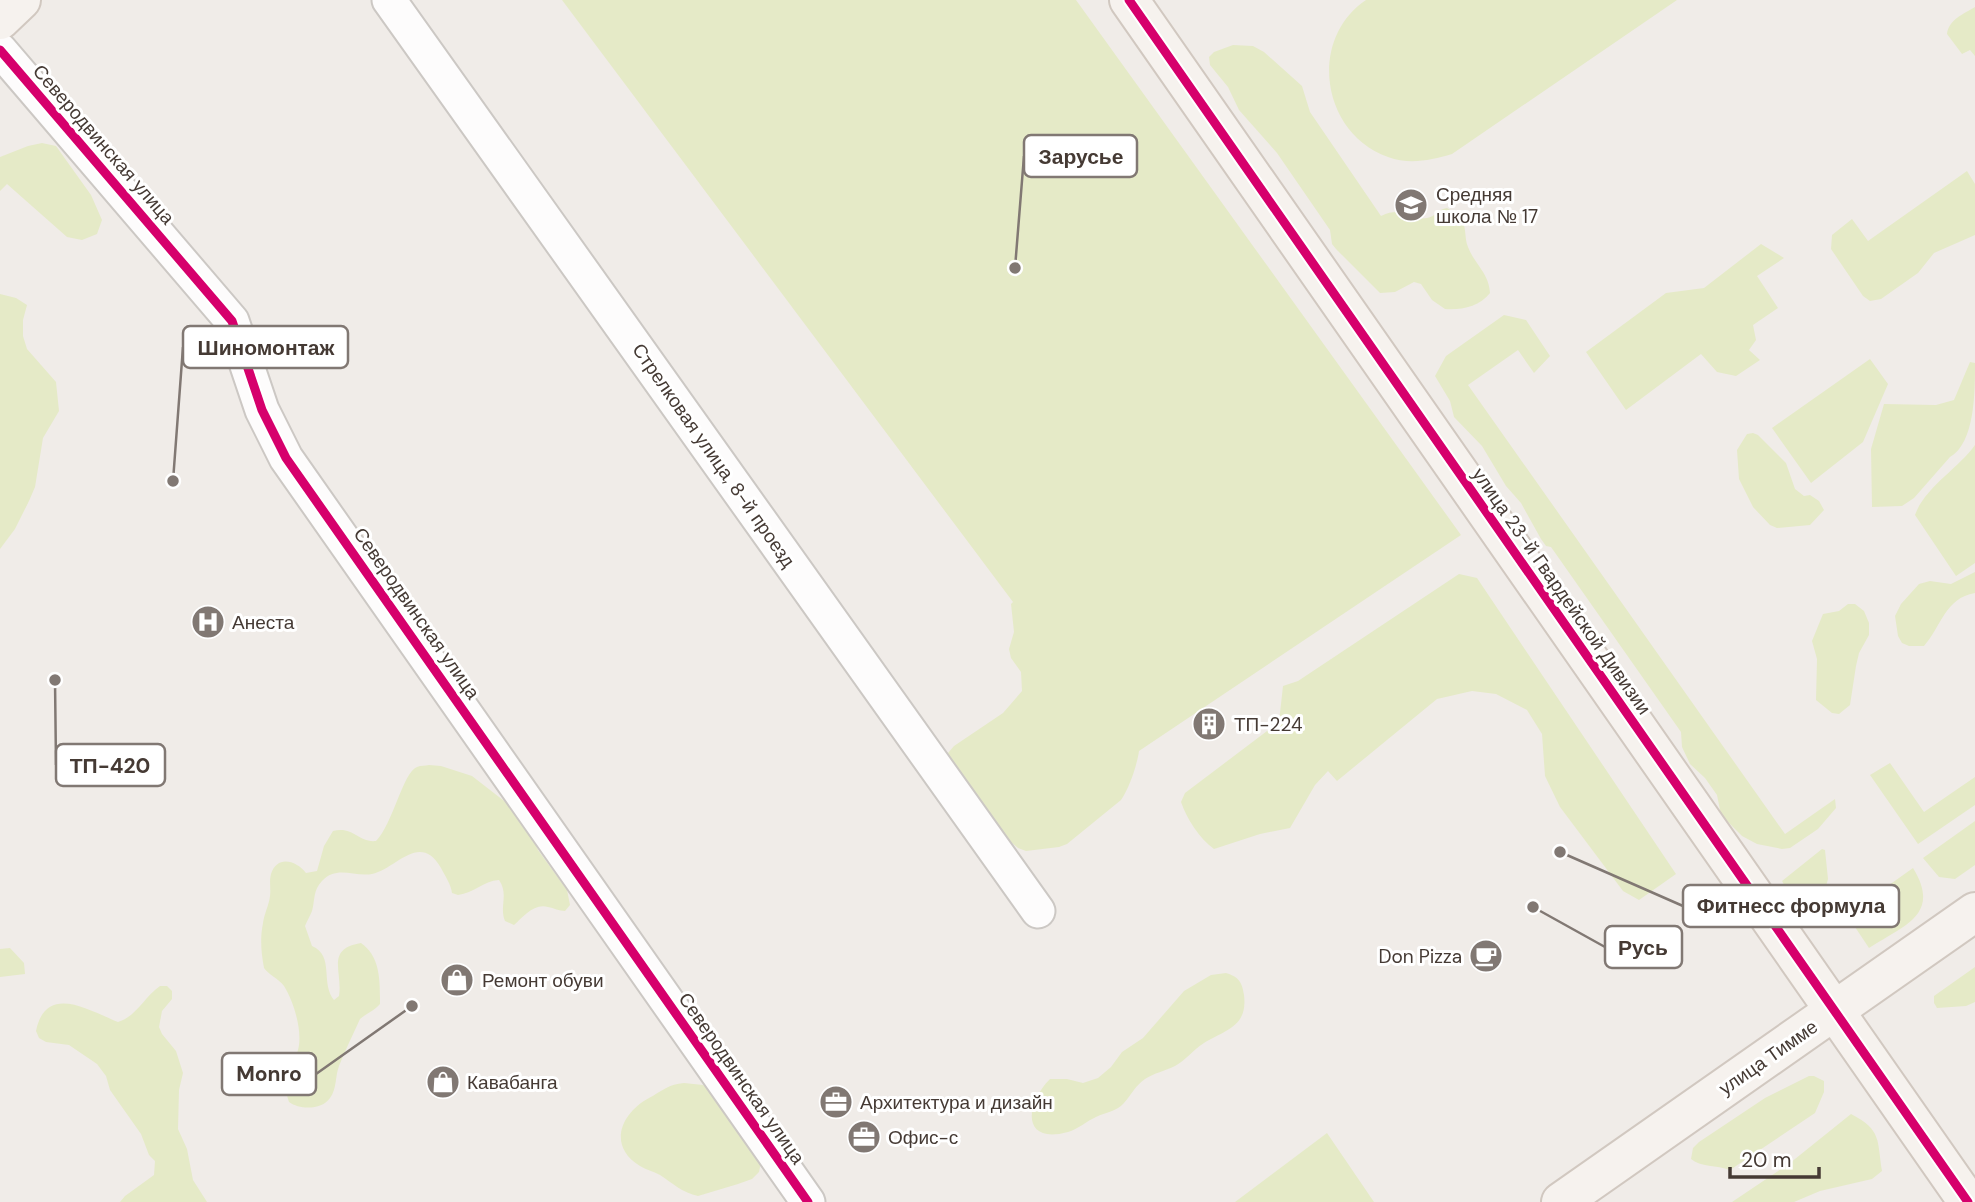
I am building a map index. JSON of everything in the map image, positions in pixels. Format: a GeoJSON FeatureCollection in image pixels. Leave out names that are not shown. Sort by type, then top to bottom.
{"type":"FeatureCollection","features":[{"type":"Feature","properties":{"kind":"street"},"geometry":{"type":"LineString","coordinates":[[0,20],[21,0]]}},
{"type":"Feature","properties":{"kind":"street","name":"Стрелковая улица, 8-й проезд"},"geometry":{"type":"LineString","coordinates":[[389,0],[1038,911]]}},
{"type":"Feature","properties":{"kind":"street","name":"улица 23-й Гвардейской Дивизии"},"geometry":{"type":"LineString","coordinates":[[1129,0],[1968,1202]]}},
{"type":"Feature","properties":{"kind":"street","name":"Северодвинская улица"},"geometry":{"type":"LineString","coordinates":[[0,50],[232,321],[262,410],[286,458],[808,1202]]}},
{"type":"Feature","properties":{"kind":"street","name":"улица Тимме"},"geometry":{"type":"LineString","coordinates":[[1561,1202],[1975,912]]}},
{"type":"Feature","properties":{"kind":"green space"},"geometry":{"type":"Polygon","coordinates":[[[562,0],[1076,0],[1461,535],[1139,751],[1132,777],[1121,800],[1067,844],[1026,851],[1018,848],[999,832],[947,763],[948,753],[954,746],[1003,713],[1022,691],[1021,672],[1011,658],[1009,649],[1014,632],[1013,602],[562,0]]]}},
{"type":"Feature","properties":{"kind":"green space"},"geometry":{"type":"Polygon","coordinates":[[[1366,0],[1677,0],[1452,154],[1412,161],[1388,157],[1366,145],[1348,128],[1336,108],[1330,85],[1330,61],[1335,38],[1347,17],[1366,0]]]}},
{"type":"Feature","properties":{"kind":"green space"},"geometry":{"type":"Polygon","coordinates":[[[1975,7],[1975,56],[1970,50],[1962,54],[1947,34],[1954,21],[1975,7]]]}},
{"type":"Feature","properties":{"kind":"green space"},"geometry":{"type":"Polygon","coordinates":[[[1233,45],[1253,46],[1264,52],[1302,86],[1310,112],[1381,216],[1396,212],[1427,218],[1447,208],[1459,217],[1464,225],[1468,247],[1489,286],[1490,293],[1486,298],[1470,307],[1445,309],[1432,300],[1421,284],[1414,282],[1395,292],[1380,293],[1336,249],[1332,244],[1330,230],[1277,153],[1239,110],[1228,87],[1210,65],[1209,57],[1214,52],[1233,45]]]}},
{"type":"Feature","properties":{"kind":"green space"},"geometry":{"type":"Polygon","coordinates":[[[42,143],[56,146],[91,195],[102,220],[97,234],[82,240],[67,237],[7,184],[0,191],[0,157],[42,143]]]}},
{"type":"Feature","properties":{"kind":"green space"},"geometry":{"type":"Polygon","coordinates":[[[1967,171],[1975,184],[1975,235],[1934,253],[1918,273],[1881,299],[1870,301],[1863,296],[1831,249],[1832,235],[1852,219],[1868,241],[1967,171]]]}},
{"type":"Feature","properties":{"kind":"green space"},"geometry":{"type":"Polygon","coordinates":[[[1761,244],[1784,258],[1757,276],[1778,308],[1753,325],[1756,340],[1749,350],[1760,360],[1736,376],[1717,372],[1701,354],[1626,410],[1586,352],[1666,293],[1704,288],[1761,244]]]}},
{"type":"Feature","properties":{"kind":"green space"},"geometry":{"type":"Polygon","coordinates":[[[0,294],[16,298],[27,305],[23,336],[27,349],[56,382],[59,411],[43,438],[35,487],[15,529],[0,549],[0,294]]]}},
{"type":"Feature","properties":{"kind":"green space"},"geometry":{"type":"Polygon","coordinates":[[[1504,315],[1526,320],[1550,356],[1534,373],[1518,350],[1468,385],[1785,834],[1835,799],[1836,808],[1818,829],[1790,848],[1757,844],[1742,836],[1721,815],[1717,795],[1705,778],[1690,764],[1682,747],[1681,732],[1551,547],[1546,546],[1541,539],[1521,503],[1506,486],[1482,446],[1454,417],[1450,401],[1435,376],[1446,356],[1504,315]]]}},
{"type":"Feature","properties":{"kind":"green space"},"geometry":{"type":"Polygon","coordinates":[[[1870,359],[1888,384],[1863,442],[1811,483],[1772,428],[1870,359]]]}},
{"type":"Feature","properties":{"kind":"green space"},"geometry":{"type":"Polygon","coordinates":[[[1970,362],[1975,363],[1972,416],[1969,429],[1958,450],[1914,498],[1902,506],[1872,507],[1871,449],[1884,404],[1936,405],[1954,400],[1970,362]]]}},
{"type":"Feature","properties":{"kind":"green space"},"geometry":{"type":"Polygon","coordinates":[[[1753,433],[1786,463],[1795,489],[1804,496],[1810,495],[1819,501],[1824,510],[1810,525],[1777,528],[1770,525],[1753,507],[1739,479],[1737,450],[1747,434],[1753,433]]]}},
{"type":"Feature","properties":{"kind":"green space"},"geometry":{"type":"Polygon","coordinates":[[[1975,445],[1975,563],[1956,576],[1915,515],[1926,496],[1975,445]]]}},
{"type":"Feature","properties":{"kind":"green space"},"geometry":{"type":"Polygon","coordinates":[[[1975,572],[1975,593],[1965,596],[1950,607],[1924,646],[1902,643],[1898,636],[1895,616],[1901,604],[1919,584],[1930,581],[1951,584],[1975,572]]]}},
{"type":"Feature","properties":{"kind":"green space"},"geometry":{"type":"Polygon","coordinates":[[[1459,574],[1477,578],[1676,874],[1639,900],[1623,891],[1560,807],[1545,776],[1542,734],[1527,710],[1496,694],[1472,691],[1437,699],[1337,781],[1328,771],[1315,785],[1290,828],[1260,834],[1214,849],[1190,821],[1181,802],[1185,793],[1279,722],[1283,686],[1298,681],[1459,574]]]}},
{"type":"Feature","properties":{"kind":"green space"},"geometry":{"type":"Polygon","coordinates":[[[1848,604],[1855,604],[1864,611],[1869,623],[1869,635],[1859,653],[1850,705],[1839,714],[1832,713],[1816,700],[1817,659],[1812,641],[1823,614],[1839,611],[1848,604]]]}},
{"type":"Feature","properties":{"kind":"green space"},"geometry":{"type":"Polygon","coordinates":[[[1890,763],[1924,812],[1975,777],[1975,805],[1918,844],[1870,775],[1890,763]]]}},
{"type":"Feature","properties":{"kind":"green space"},"geometry":{"type":"Polygon","coordinates":[[[429,765],[472,776],[512,807],[567,890],[570,905],[565,911],[538,907],[514,925],[505,921],[503,890],[499,880],[488,882],[464,894],[452,893],[441,868],[433,857],[425,853],[408,855],[372,874],[339,873],[328,876],[317,888],[312,911],[305,926],[312,946],[323,956],[330,993],[334,1000],[339,996],[339,956],[343,950],[361,943],[376,963],[380,1004],[360,1019],[339,1066],[330,1098],[316,1107],[294,1105],[289,1102],[285,1078],[287,1068],[298,1050],[297,1017],[284,986],[264,968],[262,951],[262,929],[271,874],[282,862],[297,865],[306,873],[317,871],[324,846],[333,831],[351,832],[365,840],[376,841],[388,823],[407,778],[418,766],[429,765]]]}},
{"type":"Feature","properties":{"kind":"green space"},"geometry":{"type":"Polygon","coordinates":[[[1975,821],[1975,865],[1955,879],[1939,877],[1923,858],[1975,821]]]}},
{"type":"Feature","properties":{"kind":"green space"},"geometry":{"type":"Polygon","coordinates":[[[1822,849],[1825,850],[1828,879],[1821,904],[1810,909],[1795,904],[1782,881],[1822,849]]]}},
{"type":"Feature","properties":{"kind":"green space"},"geometry":{"type":"Polygon","coordinates":[[[1913,868],[1921,884],[1921,908],[1906,925],[1869,948],[1847,915],[1913,868]]]}},
{"type":"Feature","properties":{"kind":"green space"},"geometry":{"type":"Polygon","coordinates":[[[10,948],[24,963],[25,974],[0,977],[0,949],[10,948]]]}},
{"type":"Feature","properties":{"kind":"green space"},"geometry":{"type":"Polygon","coordinates":[[[1975,967],[1975,1002],[1966,1006],[1937,1008],[1934,996],[1975,967]]]}},
{"type":"Feature","properties":{"kind":"green space"},"geometry":{"type":"Polygon","coordinates":[[[1226,973],[1239,981],[1244,995],[1239,1021],[1227,1031],[1204,1043],[1179,1064],[1145,1079],[1121,1106],[1114,1110],[1068,1132],[1042,1133],[1035,1128],[1032,1110],[1050,1079],[1083,1083],[1098,1078],[1122,1052],[1143,1038],[1184,991],[1211,975],[1226,973]]]}},
{"type":"Feature","properties":{"kind":"green space"},"geometry":{"type":"Polygon","coordinates":[[[160,986],[167,986],[172,991],[172,999],[162,1011],[159,1027],[176,1051],[183,1073],[179,1090],[178,1129],[187,1149],[193,1180],[207,1202],[120,1202],[154,1175],[155,1161],[149,1155],[141,1134],[110,1090],[106,1076],[97,1064],[69,1045],[46,1042],[39,1038],[36,1031],[41,1016],[49,1007],[59,1004],[82,1007],[118,1022],[135,1011],[160,986]]]}},
{"type":"Feature","properties":{"kind":"green space"},"geometry":{"type":"Polygon","coordinates":[[[1809,1076],[1824,1081],[1824,1092],[1815,1113],[1730,1170],[1691,1159],[1693,1148],[1699,1142],[1765,1098],[1809,1076]]]}},
{"type":"Feature","properties":{"kind":"green space"},"geometry":{"type":"Polygon","coordinates":[[[684,1083],[703,1085],[712,1091],[761,1162],[759,1172],[752,1179],[698,1196],[640,1166],[630,1158],[621,1140],[625,1121],[631,1112],[666,1088],[684,1083]]]}},
{"type":"Feature","properties":{"kind":"green space"},"geometry":{"type":"Polygon","coordinates":[[[1851,1114],[1868,1125],[1876,1137],[1882,1171],[1872,1179],[1820,1191],[1794,1202],[1732,1202],[1790,1163],[1851,1114]]]}},
{"type":"Feature","properties":{"kind":"green space"},"geometry":{"type":"Polygon","coordinates":[[[1327,1133],[1374,1202],[1235,1202],[1327,1133]]]}},
{"type":"Feature","properties":{"kind":"cycle path"},"geometry":{"type":"LineString","coordinates":[[1129,0],[1968,1202]]}},
{"type":"Feature","properties":{"kind":"cycle path"},"geometry":{"type":"LineString","coordinates":[[0,50],[232,321],[262,410],[286,458],[808,1202]]}},
{"type":"Feature","properties":{"kind":"place","name":"Средняя школа № 17"},"geometry":{"type":"Point","coordinates":[1411,205]}},
{"type":"Feature","properties":{"kind":"place","name":"Зарусье"},"geometry":{"type":"Point","coordinates":[1015,268]}},
{"type":"Feature","properties":{"kind":"place","name":"Шиномонтаж"},"geometry":{"type":"Point","coordinates":[173,481]}},
{"type":"Feature","properties":{"kind":"place","name":"Анеста"},"geometry":{"type":"Point","coordinates":[208,622]}},
{"type":"Feature","properties":{"kind":"place","name":"ТП-420"},"geometry":{"type":"Point","coordinates":[55,680]}},
{"type":"Feature","properties":{"kind":"place","name":"ТП-224"},"geometry":{"type":"Point","coordinates":[1209,724]}},
{"type":"Feature","properties":{"kind":"place","name":"Фитнесс формула"},"geometry":{"type":"Point","coordinates":[1560,852]}},
{"type":"Feature","properties":{"kind":"place","name":"Русь"},"geometry":{"type":"Point","coordinates":[1533,907]}},
{"type":"Feature","properties":{"kind":"place","name":"Don Pizza"},"geometry":{"type":"Point","coordinates":[1486,956]}},
{"type":"Feature","properties":{"kind":"place","name":"Ремонт обуви"},"geometry":{"type":"Point","coordinates":[457,980]}},
{"type":"Feature","properties":{"kind":"place","name":"Monro"},"geometry":{"type":"Point","coordinates":[412,1006]}},
{"type":"Feature","properties":{"kind":"place","name":"Кавабанга"},"geometry":{"type":"Point","coordinates":[443,1082]}},
{"type":"Feature","properties":{"kind":"place","name":"Архитектура и дизайн"},"geometry":{"type":"Point","coordinates":[836,1102]}},
{"type":"Feature","properties":{"kind":"place","name":"Офис-с"},"geometry":{"type":"Point","coordinates":[864,1137]}}]}
